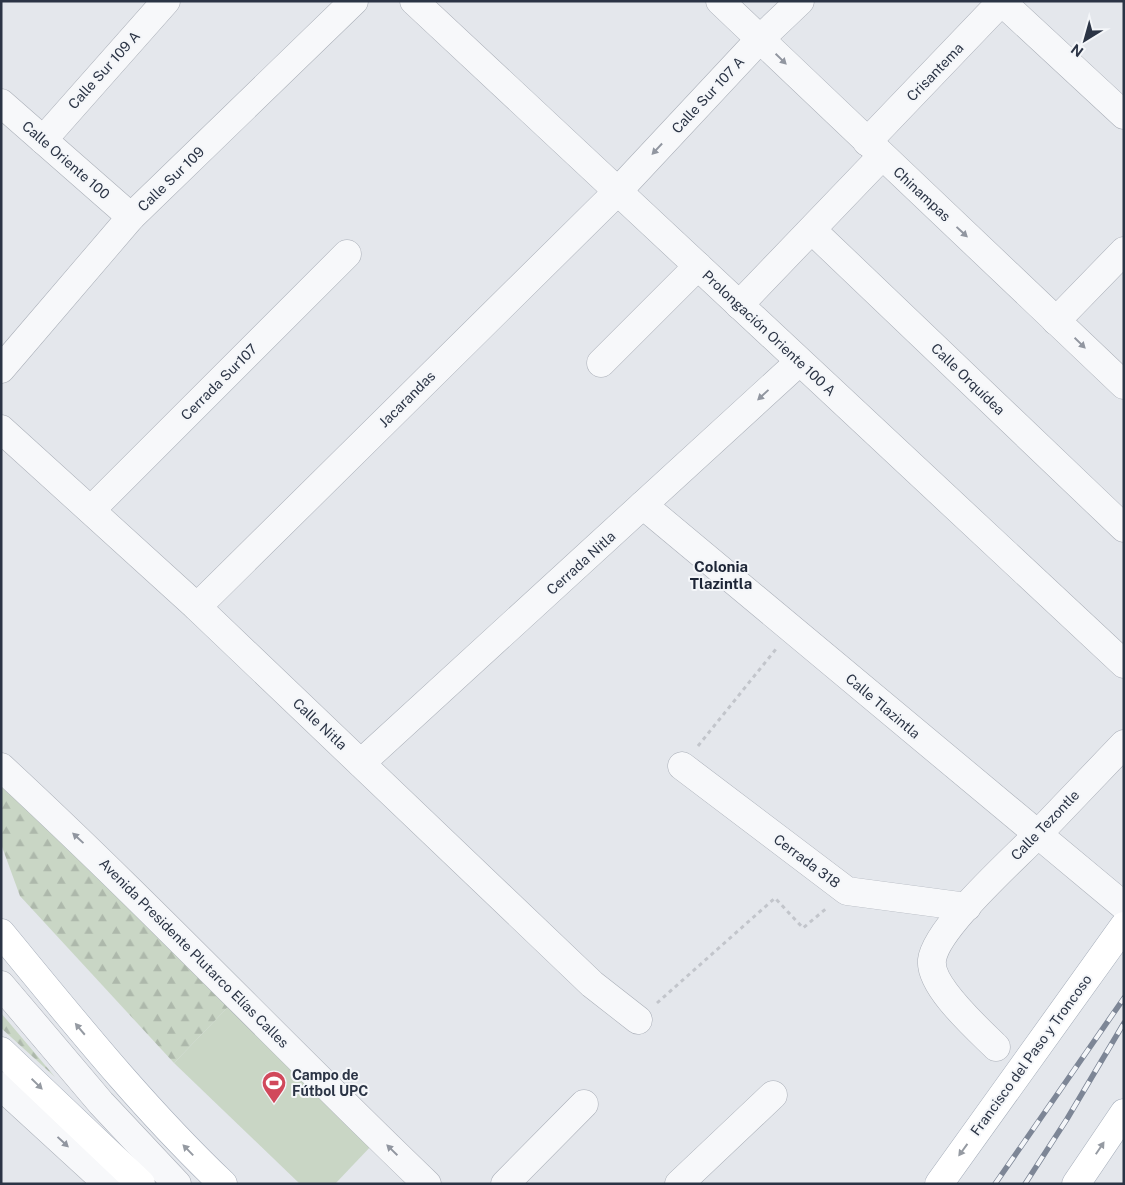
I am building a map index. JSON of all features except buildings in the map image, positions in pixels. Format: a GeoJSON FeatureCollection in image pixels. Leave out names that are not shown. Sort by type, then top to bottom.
{"type":"FeatureCollection","features":[{"type":"Feature","properties":{"kind":"main road","name":"Francisco del Paso y Troncoso"},"geometry":{"type":"LineString","coordinates":[[939,1184],[1124,926]]}},
{"type":"Feature","properties":{"kind":"main road"},"geometry":{"type":"LineString","coordinates":[[1,933],[104,1057],[190,1152],[224,1184]]}},
{"type":"Feature","properties":{"kind":"main road"},"geometry":{"type":"LineString","coordinates":[[1,1051],[141,1184]]}},
{"type":"Feature","properties":{"kind":"main road"},"geometry":{"type":"LineString","coordinates":[[1076,1184],[1124,1113]]}},
{"type":"Feature","properties":{"kind":"street","name":"Calle Sur 109 A"},"geometry":{"type":"LineString","coordinates":[[42,140],[166,1]]}},
{"type":"Feature","properties":{"kind":"street","name":"Calle Sur 109"},"geometry":{"type":"LineString","coordinates":[[1,369],[131,217],[354,1]]}},
{"type":"Feature","properties":{"kind":"street","name":"Prolongación Oriente 100 A"},"geometry":{"type":"LineString","coordinates":[[414,1],[1124,664]]}},
{"type":"Feature","properties":{"kind":"street","name":"Chinampas"},"geometry":{"type":"LineString","coordinates":[[720,1],[1124,385]]}},
{"type":"Feature","properties":{"kind":"street","name":"Calle Sur 107 A"},"geometry":{"type":"LineString","coordinates":[[618,191],[760,39],[800,1]]}},
{"type":"Feature","properties":{"kind":"street"},"geometry":{"type":"LineString","coordinates":[[1002,2],[1124,115]]}},
{"type":"Feature","properties":{"kind":"street","name":"Crisantema"},"geometry":{"type":"LineString","coordinates":[[739,305],[812,230],[875,149],[1002,2]]}},
{"type":"Feature","properties":{"kind":"street","name":"Calle Oriente 100"},"geometry":{"type":"LineString","coordinates":[[5,112],[42,140],[131,217]]}},
{"type":"Feature","properties":{"kind":"street","name":"Jacarandas"},"geometry":{"type":"LineString","coordinates":[[196,607],[618,191]]}},
{"type":"Feature","properties":{"kind":"street","name":"Calle Orquídea"},"geometry":{"type":"LineString","coordinates":[[812,230],[1124,528]]}},
{"type":"Feature","properties":{"kind":"street"},"geometry":{"type":"LineString","coordinates":[[1056,321],[1124,251]]}},
{"type":"Feature","properties":{"kind":"street","name":"Cerrada Sur107"},"geometry":{"type":"LineString","coordinates":[[91,510],[347,254]]}},
{"type":"Feature","properties":{"kind":"street"},"geometry":{"type":"LineString","coordinates":[[601,363],[698,266]]}},
{"type":"Feature","properties":{"kind":"street","name":"Cerrada Nitla"},"geometry":{"type":"LineString","coordinates":[[361,763],[799,362]]}},
{"type":"Feature","properties":{"kind":"street","name":"Calle Nitla"},"geometry":{"type":"LineString","coordinates":[[1,429],[196,607],[592,984],[638,1020]]}},
{"type":"Feature","properties":{"kind":"street","name":"Calle Tlazintla"},"geometry":{"type":"LineString","coordinates":[[643,505],[1124,906]]}},
{"type":"Feature","properties":{"kind":"street","name":"Calle Tezontle"},"geometry":{"type":"LineString","coordinates":[[996,1047],[952,1003],[939,984],[932,960],[939,940],[967,907],[1124,744]]}},
{"type":"Feature","properties":{"kind":"street","name":"Cerrada 318"},"geometry":{"type":"LineString","coordinates":[[682,766],[847,891]]}},
{"type":"Feature","properties":{"kind":"street","name":"Avenida Presidente Plutarco Elías Calles"},"geometry":{"type":"LineString","coordinates":[[1,767],[97,856],[342,1102],[427,1184]]}},
{"type":"Feature","properties":{"kind":"street"},"geometry":{"type":"LineString","coordinates":[[847,891],[967,907]]}},
{"type":"Feature","properties":{"kind":"street"},"geometry":{"type":"LineString","coordinates":[[1,985],[101,1103],[177,1184]]}},
{"type":"Feature","properties":{"kind":"street"},"geometry":{"type":"LineString","coordinates":[[679,1184],[773,1094]]}},
{"type":"Feature","properties":{"kind":"street"},"geometry":{"type":"LineString","coordinates":[[7,1101],[108,1184]]}},
{"type":"Feature","properties":{"kind":"street"},"geometry":{"type":"LineString","coordinates":[[505,1184],[584,1104]]}},
{"type":"Feature","properties":{"kind":"path"},"geometry":{"type":"LineString","coordinates":[[682,766],[792,630]]}},
{"type":"Feature","properties":{"kind":"path","name":"Cerrada 318"},"geometry":{"type":"LineString","coordinates":[[638,1020],[775,898],[803,928],[847,891]]}},
{"type":"Feature","properties":{"kind":"green space"},"geometry":{"type":"Polygon","coordinates":[[[1,774],[229,1006],[174,1063],[20,896],[1,844],[1,774]]]}},
{"type":"Feature","properties":{"kind":"green space","name":"Campo de Fútbol UPC"},"geometry":{"type":"Polygon","coordinates":[[[229,1006],[373,1144],[335,1184],[300,1184],[174,1063],[229,1006]]]}},
{"type":"Feature","properties":{"kind":"green space"},"geometry":{"type":"Polygon","coordinates":[[[1,1013],[55,1077],[1,1028],[1,1013]]]}},
{"type":"Feature","properties":{"kind":"railway"},"geometry":{"type":"LineString","coordinates":[[995,1184],[1124,998]]}},
{"type":"Feature","properties":{"kind":"railway"},"geometry":{"type":"LineString","coordinates":[[1025,1184],[1067,1119],[1124,1023]]}},
{"type":"Feature","properties":{"kind":"place","name":"Campo de Fútbol UPC"},"geometry":{"type":"Point","coordinates":[274,1104]}},
{"type":"Feature","properties":{"kind":"district","name":"Colonia Tlazintla"},"geometry":{"type":"Point","coordinates":[721,574]}}]}
